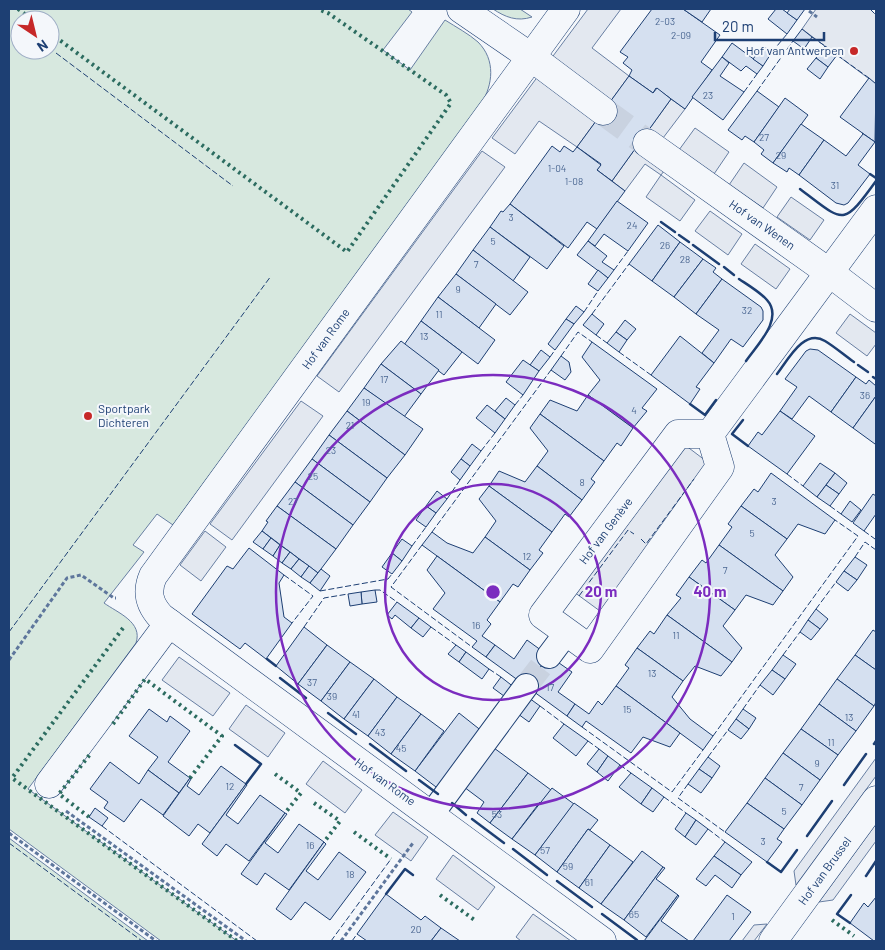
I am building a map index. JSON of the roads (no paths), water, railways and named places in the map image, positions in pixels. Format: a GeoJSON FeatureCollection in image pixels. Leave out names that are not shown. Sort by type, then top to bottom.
{"type":"FeatureCollection","features":[{"type":"Feature","properties":{"kind":"street"},"geometry":{"type":"LineString","coordinates":[[461,9],[531,57],[603,112]]}},
{"type":"Feature","properties":{"kind":"street","name":"Hof van Rome"},"geometry":{"type":"LineString","coordinates":[[566,9],[153,576],[149,586],[149,597],[155,611],[168,623],[602,941]]}},
{"type":"Feature","properties":{"kind":"street","name":"Hof van Wenen"},"geometry":{"type":"LineString","coordinates":[[646,143],[830,273],[876,308]]}},
{"type":"Feature","properties":{"kind":"street"},"geometry":{"type":"LineString","coordinates":[[710,434],[876,210]]}},
{"type":"Feature","properties":{"kind":"street","name":"Hof van Genève"},"geometry":{"type":"LineString","coordinates":[[678,434],[710,434],[720,468],[590,648],[543,615],[678,434]]}},
{"type":"Feature","properties":{"kind":"street"},"geometry":{"type":"LineString","coordinates":[[49,784],[168,623]]}},
{"type":"Feature","properties":{"kind":"street"},"geometry":{"type":"LineString","coordinates":[[549,656],[567,632]]}},
{"type":"Feature","properties":{"kind":"street"},"geometry":{"type":"LineString","coordinates":[[431,815],[526,686]]}},
{"type":"Feature","properties":{"kind":"street","name":"Hof van Brussel"},"geometry":{"type":"LineString","coordinates":[[773,941],[876,800]]}},
{"type":"Feature","properties":{"kind":"tunnel"},"geometry":{"type":"LineString","coordinates":[[603,111],[647,143]]}},
{"type":"Feature","properties":{"kind":"tunnel"},"geometry":{"type":"LineString","coordinates":[[526,686],[549,656]]}},
{"type":"Feature","properties":{"kind":"place","name":"Hof van Antwerpen"},"geometry":{"type":"Point","coordinates":[854,51]}},
{"type":"Feature","properties":{"kind":"place","name":"Sportpark Dichteren"},"geometry":{"type":"Point","coordinates":[88,416]}}]}
